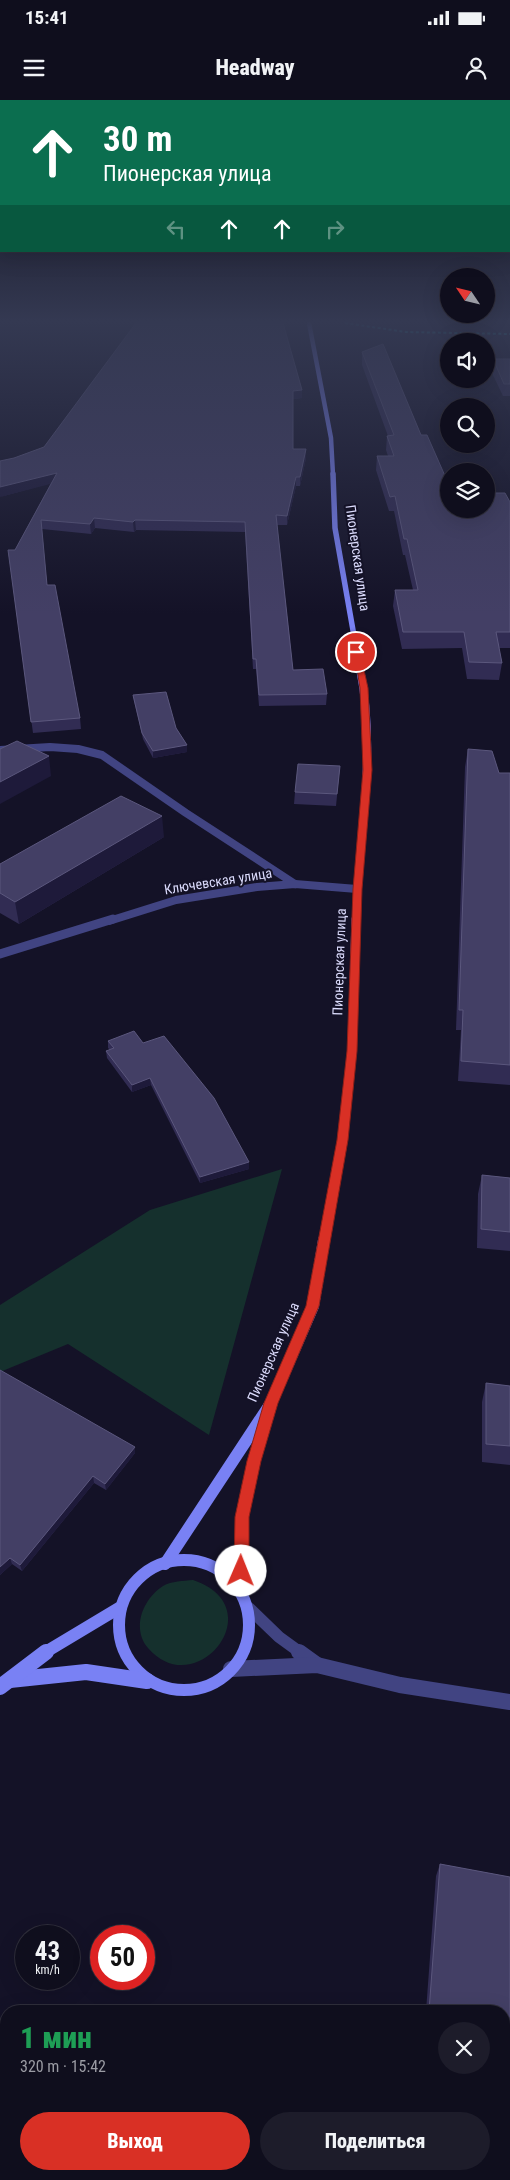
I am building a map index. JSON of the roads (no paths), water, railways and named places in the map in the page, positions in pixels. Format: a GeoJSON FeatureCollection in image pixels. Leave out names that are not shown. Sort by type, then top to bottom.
{"type":"FeatureCollection","features":[{"type":"Feature","properties":{"kind":"main road","name":"Пионерская улица"},"geometry":{"type":"LineString","coordinates":[[165,1564],[271,1403],[313,1306],[342,1140],[352,1051],[357,889],[367,770],[364,688],[349,616],[335,528],[331,438],[328,420]]}},
{"type":"Feature","properties":{"kind":"main road"},"geometry":{"type":"LineString","coordinates":[[4,1684],[86,1672],[148,1681],[169,1688],[191,1689],[212,1682],[231,1669],[244,1650],[251,1629],[249,1608],[241,1588],[242,1517],[254,1461],[271,1403]]}},
{"type":"Feature","properties":{"kind":"main road"},"geometry":{"type":"LineString","coordinates":[[148,1681],[131,1667],[121,1649],[117,1629],[120,1608],[129,1590],[144,1574],[165,1564],[186,1560],[208,1564],[226,1573],[241,1588]]}},
{"type":"Feature","properties":{"kind":"main road"},"geometry":{"type":"LineString","coordinates":[[4,1684],[44,1653],[120,1608]]}},
{"type":"Feature","properties":{"kind":"street"},"geometry":{"type":"LineString","coordinates":[[0,750],[50,747],[78,749],[102,755],[186,813],[295,884]]}},
{"type":"Feature","properties":{"kind":"street","name":"Ключевская улица"},"geometry":{"type":"LineString","coordinates":[[0,954],[176,900],[257,887],[295,884],[357,889]]}},
{"type":"Feature","properties":{"kind":"street"},"geometry":{"type":"LineString","coordinates":[[249,1608],[279,1637],[317,1665]]}},
{"type":"Feature","properties":{"kind":"street"},"geometry":{"type":"LineString","coordinates":[[231,1669],[317,1665],[400,1686],[510,1702]]}}]}
